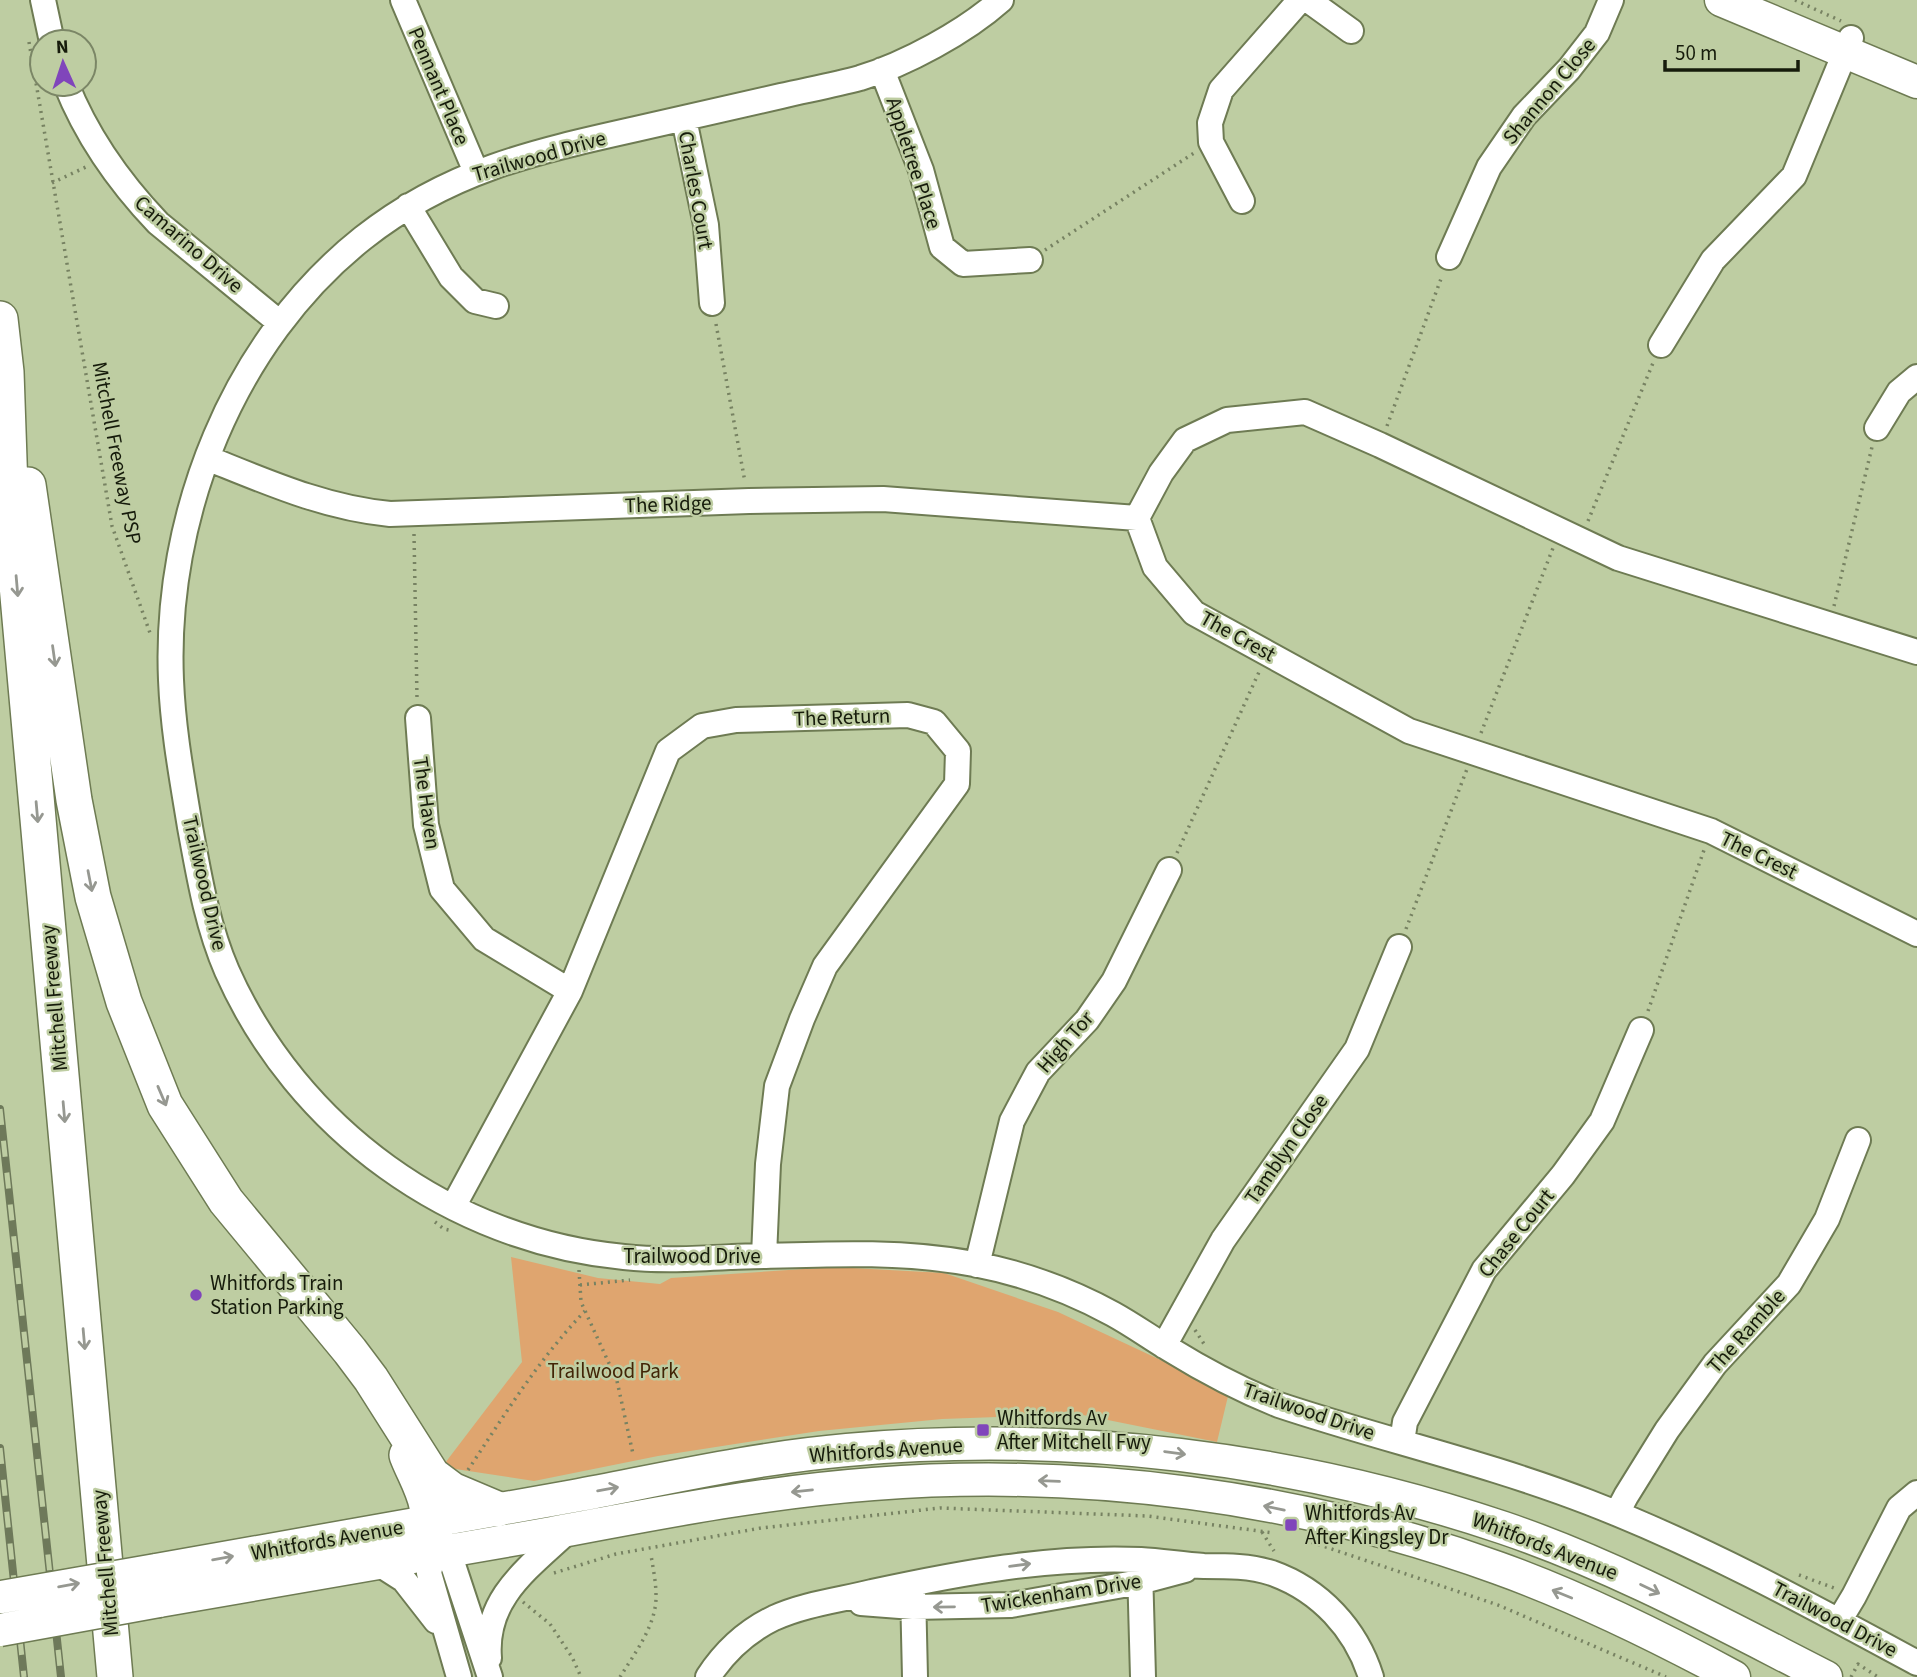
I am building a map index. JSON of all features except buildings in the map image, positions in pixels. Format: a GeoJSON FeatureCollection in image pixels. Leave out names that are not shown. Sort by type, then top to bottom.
{"type":"FeatureCollection","features":[{"type":"Feature","properties":{"kind":"highway","name":"Mitchell Freeway"},"geometry":{"type":"LineString","coordinates":[[0,319],[6,372],[10,518],[115,1677]]}},
{"type":"Feature","properties":{"kind":"highway"},"geometry":{"type":"LineString","coordinates":[[6,372],[34,514],[81,836],[93,897],[124,1002],[165,1105],[226,1201],[350,1351],[432,1475],[487,1511]]}},
{"type":"Feature","properties":{"kind":"highway"},"geometry":{"type":"LineString","coordinates":[[386,1552],[406,1555],[437,1540],[388,1406]]}},
{"type":"Feature","properties":{"kind":"main road"},"geometry":{"type":"LineString","coordinates":[[1772,0],[1917,82]]}},
{"type":"Feature","properties":{"kind":"main road"},"geometry":{"type":"LineString","coordinates":[[1733,3],[1917,67]]}},
{"type":"Feature","properties":{"kind":"main road","name":"Whitfords Avenue"},"geometry":{"type":"LineString","coordinates":[[437,1540],[487,1511],[711,1470],[844,1450],[913,1445],[1006,1444],[1109,1446],[1155,1450],[1236,1462],[1377,1490],[1509,1530],[1610,1570],[1826,1677]]}},
{"type":"Feature","properties":{"kind":"main road","name":"Whitfords Avenue"},"geometry":{"type":"LineString","coordinates":[[437,1540],[570,1529],[696,1506],[870,1484],[977,1480],[1092,1482],[1141,1487],[1256,1504],[1325,1518],[1487,1564],[1614,1616],[1734,1677]]}},
{"type":"Feature","properties":{"kind":"main road","name":"Whitfords Avenue"},"geometry":{"type":"LineString","coordinates":[[0,1597],[156,1570],[386,1552]]}},
{"type":"Feature","properties":{"kind":"main road","name":"Whitfords Avenue"},"geometry":{"type":"LineString","coordinates":[[0,1630],[159,1601],[386,1552]]}},
{"type":"Feature","properties":{"kind":"street"},"geometry":{"type":"LineString","coordinates":[[41,28],[43,0]]}},
{"type":"Feature","properties":{"kind":"street","name":"Pennant Place"},"geometry":{"type":"LineString","coordinates":[[403,0],[476,172]]}},
{"type":"Feature","properties":{"kind":"street","name":"Trailwood Drive"},"geometry":{"type":"LineString","coordinates":[[1001,0],[944,41],[861,77],[554,148],[476,172],[408,206],[347,251],[280,323],[240,387],[207,458],[194,498],[176,580],[170,663],[176,747],[198,875],[210,923],[226,968],[249,1015],[299,1086],[360,1148],[420,1191],[441,1212],[472,1218],[522,1237],[584,1252],[646,1259],[887,1254],[977,1265],[1012,1274],[1087,1301],[1116,1315],[1164,1346],[1250,1394],[1312,1416],[1505,1474],[1617,1513],[1749,1574],[1917,1663]]}},
{"type":"Feature","properties":{"kind":"street"},"geometry":{"type":"LineString","coordinates":[[1242,201],[1211,142],[1210,123],[1221,90],[1300,0]]}},
{"type":"Feature","properties":{"kind":"street"},"geometry":{"type":"LineString","coordinates":[[1308,0],[1351,31]]}},
{"type":"Feature","properties":{"kind":"street","name":"Shannon Close"},"geometry":{"type":"LineString","coordinates":[[1449,257],[1489,167],[1524,116],[1569,69],[1597,33],[1611,0]]}},
{"type":"Feature","properties":{"kind":"street"},"geometry":{"type":"LineString","coordinates":[[1661,345],[1713,260],[1794,176],[1848,44]]}},
{"type":"Feature","properties":{"kind":"street","name":"Appletree Place"},"geometry":{"type":"LineString","coordinates":[[882,70],[921,170],[942,247],[962,264],[1030,260]]}},
{"type":"Feature","properties":{"kind":"street","name":"Camarino Drive"},"geometry":{"type":"LineString","coordinates":[[72,98],[104,159],[158,223],[280,323]]}},
{"type":"Feature","properties":{"kind":"street","name":"Charles Court"},"geometry":{"type":"LineString","coordinates":[[684,119],[706,225],[712,303]]}},
{"type":"Feature","properties":{"kind":"street"},"geometry":{"type":"LineString","coordinates":[[408,206],[452,277],[475,301],[496,306]]}},
{"type":"Feature","properties":{"kind":"street"},"geometry":{"type":"LineString","coordinates":[[1877,428],[1899,392],[1917,377]]}},
{"type":"Feature","properties":{"kind":"street"},"geometry":{"type":"LineString","coordinates":[[1137,518],[1160,473],[1185,440],[1227,420],[1305,412],[1618,558],[1917,652]]}},
{"type":"Feature","properties":{"kind":"street","name":"The Ridge"},"geometry":{"type":"LineString","coordinates":[[207,458],[321,502],[367,512],[413,514],[748,501],[883,499],[1137,518]]}},
{"type":"Feature","properties":{"kind":"street","name":"The Crest"},"geometry":{"type":"LineString","coordinates":[[1137,518],[1154,567],[1194,612],[1409,731],[1711,831],[1917,934]]}},
{"type":"Feature","properties":{"kind":"street","name":"The Return"},"geometry":{"type":"LineString","coordinates":[[441,1212],[570,991],[668,751],[702,726],[736,720],[908,715],[934,722],[958,751],[957,784],[825,966],[802,1020],[777,1086],[768,1164],[764,1256]]}},
{"type":"Feature","properties":{"kind":"street","name":"The Haven"},"geometry":{"type":"LineString","coordinates":[[418,718],[426,825],[442,889],[484,939],[570,991]]}},
{"type":"Feature","properties":{"kind":"street","name":"High Tor"},"geometry":{"type":"LineString","coordinates":[[977,1265],[1012,1121],[1038,1072],[1087,1020],[1114,981],[1169,870]]}},
{"type":"Feature","properties":{"kind":"street","name":"Tamblyn Close"},"geometry":{"type":"LineString","coordinates":[[1164,1346],[1223,1240],[1357,1049],[1399,947]]}},
{"type":"Feature","properties":{"kind":"street","name":"Chase Court"},"geometry":{"type":"LineString","coordinates":[[1402,1442],[1405,1422],[1483,1270],[1563,1175],[1602,1121],[1641,1030]]}},
{"type":"Feature","properties":{"kind":"street","name":"The Ramble"},"geometry":{"type":"LineString","coordinates":[[1617,1513],[1667,1430],[1715,1364],[1789,1284],[1827,1219],[1858,1140]]}},
{"type":"Feature","properties":{"kind":"street"},"geometry":{"type":"LineString","coordinates":[[1839,1621],[1899,1508],[1917,1493]]}},
{"type":"Feature","properties":{"kind":"street"},"geometry":{"type":"LineString","coordinates":[[490,1677],[487,1638],[495,1611],[511,1584],[570,1529]]}},
{"type":"Feature","properties":{"kind":"street"},"geometry":{"type":"LineString","coordinates":[[437,1540],[429,1573],[458,1677]]}},
{"type":"Feature","properties":{"kind":"street"},"geometry":{"type":"LineString","coordinates":[[437,1540],[490,1677]]}},
{"type":"Feature","properties":{"kind":"street"},"geometry":{"type":"LineString","coordinates":[[386,1552],[445,1633]]}},
{"type":"Feature","properties":{"kind":"street","name":"Twickenham Drive"},"geometry":{"type":"LineString","coordinates":[[913,1595],[1026,1564],[1140,1571],[1205,1566],[1250,1567],[1271,1573],[1312,1594],[1344,1624],[1357,1643],[1371,1677]]}},
{"type":"Feature","properties":{"kind":"street"},"geometry":{"type":"LineString","coordinates":[[1140,1571],[1143,1677]]}},
{"type":"Feature","properties":{"kind":"street","name":"Twickenham Drive"},"geometry":{"type":"LineString","coordinates":[[708,1677],[732,1647],[757,1628],[795,1610],[832,1601],[913,1595],[1011,1605],[1140,1571]]}},
{"type":"Feature","properties":{"kind":"street"},"geometry":{"type":"LineString","coordinates":[[913,1595],[915,1677]]}},
{"type":"Feature","properties":{"kind":"path","name":"Mitchell Freeway PSP"},"geometry":{"type":"LineString","coordinates":[[45,98],[52,183],[112,526],[151,635]]}},
{"type":"Feature","properties":{"kind":"path"},"geometry":{"type":"LineString","coordinates":[[1030,260],[1211,142]]}},
{"type":"Feature","properties":{"kind":"path"},"geometry":{"type":"LineString","coordinates":[[52,183],[104,159]]}},
{"type":"Feature","properties":{"kind":"path"},"geometry":{"type":"LineString","coordinates":[[1380,445],[1449,257]]}},
{"type":"Feature","properties":{"kind":"path"},"geometry":{"type":"LineString","coordinates":[[712,303],[748,501]]}},
{"type":"Feature","properties":{"kind":"path"},"geometry":{"type":"LineString","coordinates":[[1580,540],[1661,345]]}},
{"type":"Feature","properties":{"kind":"path"},"geometry":{"type":"LineString","coordinates":[[1829,624],[1877,428]]}},
{"type":"Feature","properties":{"kind":"path"},"geometry":{"type":"LineString","coordinates":[[413,514],[418,718]]}},
{"type":"Feature","properties":{"kind":"path"},"geometry":{"type":"LineString","coordinates":[[1169,870],[1267,653]]}},
{"type":"Feature","properties":{"kind":"path"},"geometry":{"type":"LineString","coordinates":[[1641,1030],[1711,831]]}},
{"type":"Feature","properties":{"kind":"path"},"geometry":{"type":"LineString","coordinates":[[441,1212],[444,1229],[460,1231]]}},
{"type":"Feature","properties":{"kind":"path"},"geometry":{"type":"LineString","coordinates":[[573,1264],[580,1271],[581,1302],[617,1381],[633,1454]]}},
{"type":"Feature","properties":{"kind":"path"},"geometry":{"type":"LineString","coordinates":[[580,1285],[632,1280]]}},
{"type":"Feature","properties":{"kind":"path"},"geometry":{"type":"LineString","coordinates":[[463,1477],[523,1385],[556,1341],[585,1311]]}},
{"type":"Feature","properties":{"kind":"path"},"geometry":{"type":"LineString","coordinates":[[1177,1320],[1197,1331],[1206,1348],[1212,1352]]}},
{"type":"Feature","properties":{"kind":"path"},"geometry":{"type":"LineString","coordinates":[[550,1574],[616,1554],[761,1528],[841,1518]]}},
{"type":"Feature","properties":{"kind":"path"},"geometry":{"type":"LineString","coordinates":[[620,1677],[653,1616],[657,1597],[651,1555]]}},
{"type":"Feature","properties":{"kind":"path"},"geometry":{"type":"LineString","coordinates":[[519,1599],[550,1624],[572,1657],[581,1677]]}},
{"type":"Feature","properties":{"kind":"path"},"geometry":{"type":"LineString","coordinates":[[1851,1677],[1858,1664],[1878,1677]]}},
{"type":"Feature","properties":{"kind":"green space","name":"Trailwood Park"},"geometry":{"type":"Polygon","coordinates":[[[511,1257],[598,1278],[660,1284],[671,1278],[834,1267],[944,1273],[1058,1312],[1229,1392],[1217,1442],[1078,1414],[942,1419],[819,1431],[658,1456],[534,1481],[442,1467],[522,1362],[511,1257]]]}},
{"type":"Feature","properties":{"kind":"railway"},"geometry":{"type":"LineString","coordinates":[[0,1109],[61,1677]]}},
{"type":"Feature","properties":{"kind":"railway"},"geometry":{"type":"LineString","coordinates":[[0,1448],[24,1677]]}},
{"type":"Feature","properties":{"kind":"place","name":"Whitfords Train Station Parking"},"geometry":{"type":"Point","coordinates":[196,1295]}},
{"type":"Feature","properties":{"kind":"place","name":"Whitfords Av After Mitchell Fwy"},"geometry":{"type":"Point","coordinates":[983,1430]}},
{"type":"Feature","properties":{"kind":"place","name":"Whitfords Av After Kingsley Dr"},"geometry":{"type":"Point","coordinates":[1291,1525]}}]}
